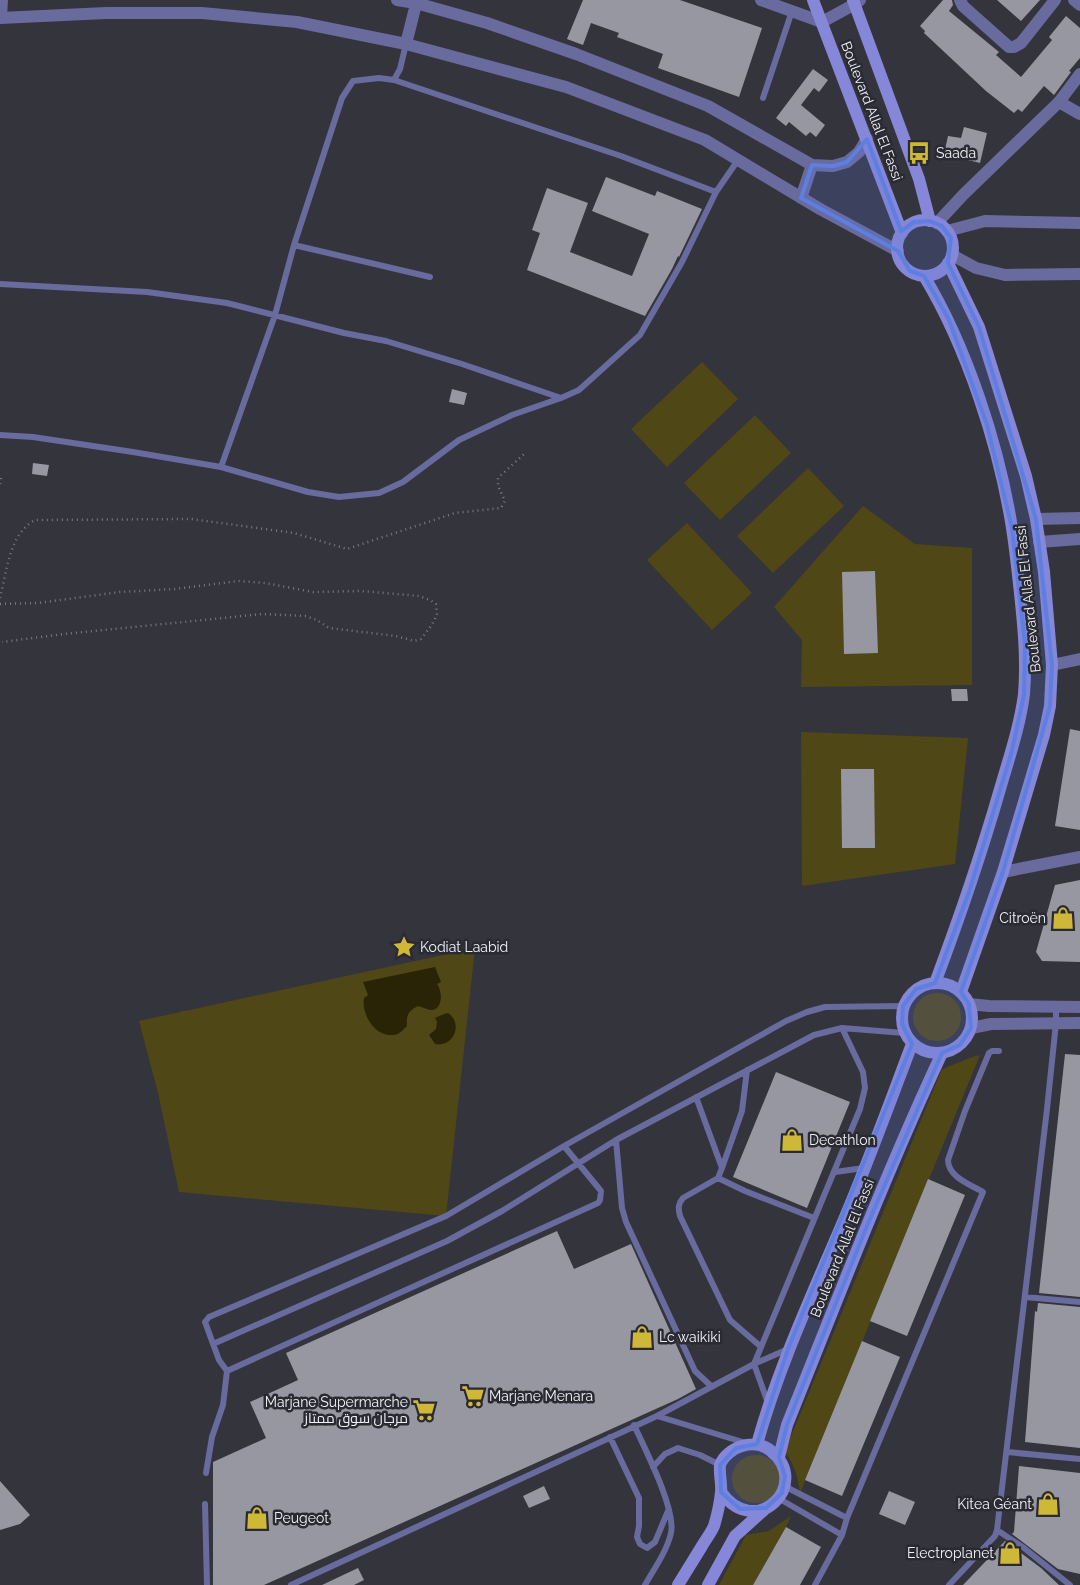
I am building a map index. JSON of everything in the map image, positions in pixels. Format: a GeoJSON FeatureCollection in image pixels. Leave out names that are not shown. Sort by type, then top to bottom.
{"type":"FeatureCollection","features":[{"type":"Feature","properties":{"kind":"main road","name":"Boulevard Allal El Fassi"},"geometry":{"type":"LineString","coordinates":[[813,0],[902,233]]}},
{"type":"Feature","properties":{"kind":"main road","name":"Boulevard Allal El Fassi"},"geometry":{"type":"LineString","coordinates":[[856,1],[919,179],[938,225]]}},
{"type":"Feature","properties":{"kind":"main road"},"geometry":{"type":"LineString","coordinates":[[914,222],[938,225],[951,238],[953,246],[950,259],[938,273],[924,276],[910,271],[904,265],[898,251],[899,238],[902,233],[914,222]]}},
{"type":"Feature","properties":{"kind":"main road","name":"Boulevard Allal El Fassi"},"geometry":{"type":"LineString","coordinates":[[950,259],[979,327],[1026,476],[1036,519],[1044,572],[1052,665],[1050,706],[1044,735],[1003,872],[961,992]]}},
{"type":"Feature","properties":{"kind":"main road","name":"Boulevard Allal El Fassi"},"geometry":{"type":"LineString","coordinates":[[924,276],[946,314],[969,371],[1002,478],[1012,528],[1022,609],[1026,665],[1024,695],[1011,754],[968,892],[935,983]]}},
{"type":"Feature","properties":{"kind":"main road"},"geometry":{"type":"LineString","coordinates":[[935,983],[945,984],[961,992],[969,1004],[972,1016],[971,1028],[967,1037],[960,1045],[942,1054],[921,1050],[912,1044],[904,1033],[902,1024],[903,1006],[908,996],[925,984],[935,983]]}},
{"type":"Feature","properties":{"kind":"main road","name":"Boulevard Allal El Fassi"},"geometry":{"type":"LineString","coordinates":[[752,1444],[769,1405],[788,1348],[864,1168],[912,1044]]}},
{"type":"Feature","properties":{"kind":"main road","name":"Boulevard Allal El Fassi"},"geometry":{"type":"LineString","coordinates":[[779,1457],[790,1416],[867,1226],[922,1096],[942,1054]]}},
{"type":"Feature","properties":{"kind":"main road"},"geometry":{"type":"LineString","coordinates":[[678,1585],[714,1526],[721,1492],[720,1464],[736,1448],[752,1444],[769,1449],[779,1457],[784,1471],[784,1486],[778,1498],[735,1536],[708,1585]]}},
{"type":"Feature","properties":{"kind":"main road"},"geometry":{"type":"LineString","coordinates":[[721,1492],[729,1502],[740,1509],[753,1511],[766,1508]]}},
{"type":"Feature","properties":{"kind":"street"},"geometry":{"type":"LineString","coordinates":[[2,0],[0,20],[106,13],[202,13],[297,22],[406,44],[566,87],[705,140],[801,198],[898,251]]}},
{"type":"Feature","properties":{"kind":"street"},"geometry":{"type":"LineString","coordinates":[[397,0],[417,2],[487,23],[558,48],[708,106],[812,164],[833,166],[847,162],[859,152],[867,139]]}},
{"type":"Feature","properties":{"kind":"street"},"geometry":{"type":"LineString","coordinates":[[761,0],[822,22],[856,1]]}},
{"type":"Feature","properties":{"kind":"street"},"geometry":{"type":"LineString","coordinates":[[960,0],[963,6],[1009,47],[1021,44],[1055,0]]}},
{"type":"Feature","properties":{"kind":"street"},"geometry":{"type":"LineString","coordinates":[[1074,0],[1080,5]]}},
{"type":"Feature","properties":{"kind":"street"},"geometry":{"type":"LineString","coordinates":[[406,44],[417,2]]}},
{"type":"Feature","properties":{"kind":"street"},"geometry":{"type":"LineString","coordinates":[[938,225],[963,195],[1059,102],[1080,74]]}},
{"type":"Feature","properties":{"kind":"street"},"geometry":{"type":"LineString","coordinates":[[1059,102],[1080,114]]}},
{"type":"Feature","properties":{"kind":"street"},"geometry":{"type":"LineString","coordinates":[[801,198],[812,164]]}},
{"type":"Feature","properties":{"kind":"street"},"geometry":{"type":"LineString","coordinates":[[938,225],[985,221],[1080,223]]}},
{"type":"Feature","properties":{"kind":"street"},"geometry":{"type":"LineString","coordinates":[[950,259],[976,268],[1005,274],[1080,274]]}},
{"type":"Feature","properties":{"kind":"street"},"geometry":{"type":"LineString","coordinates":[[1036,519],[1080,518]]}},
{"type":"Feature","properties":{"kind":"street"},"geometry":{"type":"LineString","coordinates":[[1039,542],[1080,539]]}},
{"type":"Feature","properties":{"kind":"street"},"geometry":{"type":"LineString","coordinates":[[1052,665],[1080,659]]}},
{"type":"Feature","properties":{"kind":"street"},"geometry":{"type":"LineString","coordinates":[[1003,872],[1080,857]]}},
{"type":"Feature","properties":{"kind":"street"},"geometry":{"type":"LineString","coordinates":[[969,1004],[1080,1007]]}},
{"type":"Feature","properties":{"kind":"street"},"geometry":{"type":"LineString","coordinates":[[971,1028],[991,1024],[1080,1023]]}},
{"type":"Feature","properties":{"kind":"lane"},"geometry":{"type":"LineString","coordinates":[[762,98],[792,12]]}},
{"type":"Feature","properties":{"kind":"lane"},"geometry":{"type":"LineString","coordinates":[[394,80],[400,69],[406,44]]}},
{"type":"Feature","properties":{"kind":"lane"},"geometry":{"type":"LineString","coordinates":[[221,467],[275,315],[294,245],[342,98],[353,81],[379,78],[394,80],[621,156],[716,192]]}},
{"type":"Feature","properties":{"kind":"lane"},"geometry":{"type":"LineString","coordinates":[[0,434],[124,450],[221,467],[308,492],[340,497],[379,493],[403,482],[459,440],[512,415],[579,390],[640,335],[682,262],[716,192],[738,160]]}},
{"type":"Feature","properties":{"kind":"lane"},"geometry":{"type":"LineString","coordinates":[[294,245],[430,277]]}},
{"type":"Feature","properties":{"kind":"lane"},"geometry":{"type":"LineString","coordinates":[[0,284],[147,292],[227,303],[344,333],[386,341],[462,364],[561,398]]}},
{"type":"Feature","properties":{"kind":"lane"},"geometry":{"type":"LineString","coordinates":[[206,1472],[212,1437],[222,1405],[227,1370],[219,1360],[205,1322],[209,1317],[446,1216],[564,1146],[786,1021],[807,1012],[825,1008],[903,1006]]}},
{"type":"Feature","properties":{"kind":"lane"},"geometry":{"type":"LineString","coordinates":[[949,1585],[994,1536],[997,1530],[1025,1298],[1056,1022],[1056,1007]]}},
{"type":"Feature","properties":{"kind":"lane"},"geometry":{"type":"LineString","coordinates":[[769,1405],[754,1364],[860,1109],[865,1088],[863,1072],[842,1028]]}},
{"type":"Feature","properties":{"kind":"lane"},"geometry":{"type":"LineString","coordinates":[[213,1344],[447,1241],[502,1211],[616,1140],[814,1035],[842,1028],[904,1033]]}},
{"type":"Feature","properties":{"kind":"lane"},"geometry":{"type":"LineString","coordinates":[[815,1585],[842,1534],[983,1192],[952,1173],[948,1168],[948,1160],[989,1053],[998,1051]]}},
{"type":"Feature","properties":{"kind":"lane"},"geometry":{"type":"LineString","coordinates":[[747,1070],[742,1111],[718,1178],[683,1198],[678,1208],[680,1216],[730,1320],[760,1346]]}},
{"type":"Feature","properties":{"kind":"lane"},"geometry":{"type":"LineString","coordinates":[[696,1098],[722,1168]]}},
{"type":"Feature","properties":{"kind":"lane"},"geometry":{"type":"LineString","coordinates":[[616,1140],[622,1208],[626,1222],[695,1371],[711,1386]]}},
{"type":"Feature","properties":{"kind":"lane"},"geometry":{"type":"LineString","coordinates":[[227,1370],[596,1205],[600,1200],[601,1191],[564,1146]]}},
{"type":"Feature","properties":{"kind":"lane"},"geometry":{"type":"LineString","coordinates":[[834,1172],[864,1168]]}},
{"type":"Feature","properties":{"kind":"lane"},"geometry":{"type":"LineString","coordinates":[[718,1178],[745,1192],[814,1218]]}},
{"type":"Feature","properties":{"kind":"lane"},"geometry":{"type":"LineString","coordinates":[[1025,1298],[1080,1302]]}},
{"type":"Feature","properties":{"kind":"lane"},"geometry":{"type":"LineString","coordinates":[[291,1585],[657,1416],[711,1386],[788,1348]]}},
{"type":"Feature","properties":{"kind":"lane"},"geometry":{"type":"LineString","coordinates":[[657,1416],[752,1444]]}},
{"type":"Feature","properties":{"kind":"lane"},"geometry":{"type":"LineString","coordinates":[[634,1425],[653,1467],[669,1510],[672,1524],[671,1535],[645,1585]]}},
{"type":"Feature","properties":{"kind":"lane"},"geometry":{"type":"LineString","coordinates":[[610,1437],[639,1498],[637,1537],[640,1544],[648,1548],[655,1542],[669,1510]]}},
{"type":"Feature","properties":{"kind":"lane"},"geometry":{"type":"LineString","coordinates":[[653,1467],[666,1454],[678,1448],[720,1464]]}},
{"type":"Feature","properties":{"kind":"lane"},"geometry":{"type":"LineString","coordinates":[[1007,1452],[1080,1460]]}},
{"type":"Feature","properties":{"kind":"lane"},"geometry":{"type":"LineString","coordinates":[[784,1486],[847,1518]]}},
{"type":"Feature","properties":{"kind":"lane"},"geometry":{"type":"LineString","coordinates":[[778,1498],[842,1534]]}},
{"type":"Feature","properties":{"kind":"lane"},"geometry":{"type":"LineString","coordinates":[[205,1504],[207,1585]]}},
{"type":"Feature","properties":{"kind":"lane"},"geometry":{"type":"LineString","coordinates":[[997,1530],[1024,1548],[1070,1585]]}},
{"type":"Feature","properties":{"kind":"path"},"geometry":{"type":"LineString","coordinates":[[0,598],[16,539],[23,528],[35,520],[191,519],[294,534],[347,549],[455,513],[501,508],[505,501],[498,486],[498,478],[525,453]]}},
{"type":"Feature","properties":{"kind":"path"},"geometry":{"type":"LineString","coordinates":[[0,484],[1,478]]}},
{"type":"Feature","properties":{"kind":"path"},"geometry":{"type":"LineString","coordinates":[[0,604],[38,603],[120,592],[175,589],[238,581],[265,583],[313,592],[361,592],[420,596],[436,604],[437,614],[432,626],[421,639],[414,641],[396,636],[329,628],[317,620],[305,616],[262,614],[2,642]]}},
{"type":"Feature","properties":{"kind":"highlighted area"},"geometry":{"type":"Polygon","coordinates":[[[867,139],[901,231],[914,222],[930,221],[942,226],[951,238],[948,263],[979,327],[1036,519],[1052,665],[1050,706],[1003,872],[961,992],[969,1004],[971,1028],[960,1045],[942,1053],[867,1226],[787,1425],[779,1457],[785,1476],[782,1493],[766,1508],[740,1509],[721,1492],[720,1465],[736,1448],[757,1444],[788,1349],[912,1044],[902,1024],[903,1006],[916,989],[935,983],[969,892],[1011,754],[1024,695],[1025,645],[1012,528],[987,425],[949,320],[924,276],[910,271],[898,251],[801,198],[812,165],[833,166],[847,162],[867,139]]]}},
{"type":"Feature","properties":{"kind":"shaded area"},"geometry":{"type":"Polygon","coordinates":[[[702,362],[738,399],[667,467],[631,429],[702,362]]]}},
{"type":"Feature","properties":{"kind":"shaded area"},"geometry":{"type":"Polygon","coordinates":[[[755,415],[791,453],[720,520],[684,483],[755,415]]]}},
{"type":"Feature","properties":{"kind":"shaded area"},"geometry":{"type":"Polygon","coordinates":[[[808,468],[844,506],[773,573],[737,536],[808,468]]]}},
{"type":"Feature","properties":{"kind":"shaded area"},"geometry":{"type":"Polygon","coordinates":[[[863,506],[915,544],[972,548],[972,685],[801,687],[802,640],[774,607],[863,506]]]}},
{"type":"Feature","properties":{"kind":"shaded area"},"geometry":{"type":"Polygon","coordinates":[[[687,523],[752,593],[712,630],[647,560],[687,523]]]}},
{"type":"Feature","properties":{"kind":"shaded area"},"geometry":{"type":"Polygon","coordinates":[[[801,732],[968,738],[955,864],[802,886],[801,732]]]}},
{"type":"Feature","properties":{"kind":"shaded area"},"geometry":{"type":"Polygon","coordinates":[[[475,948],[446,1216],[179,1192],[158,1093],[139,1021],[475,948]]]}},
{"type":"Feature","properties":{"kind":"shaded area"},"geometry":{"type":"Polygon","coordinates":[[[435,967],[441,982],[437,984],[441,1000],[437,1007],[430,1010],[418,1006],[408,1014],[407,1026],[401,1032],[393,1035],[386,1035],[380,1032],[370,1023],[364,1004],[364,998],[368,995],[363,982],[435,967]]]}},
{"type":"Feature","properties":{"kind":"shaded area"},"geometry":{"type":"Polygon","coordinates":[[[932,993],[942,993],[954,1000],[961,1012],[961,1022],[954,1034],[942,1041],[932,1041],[924,1037],[917,1030],[913,1022],[913,1012],[917,1004],[924,997],[932,993]]]}},
{"type":"Feature","properties":{"kind":"shaded area"},"geometry":{"type":"Polygon","coordinates":[[[448,1013],[455,1023],[456,1029],[454,1034],[447,1042],[435,1044],[429,1035],[436,1029],[437,1022],[435,1018],[448,1013]]]}},
{"type":"Feature","properties":{"kind":"shaded area"},"geometry":{"type":"Polygon","coordinates":[[[980,1055],[800,1493],[795,1471],[785,1451],[942,1069],[980,1055]]]}},
{"type":"Feature","properties":{"kind":"shaded area"},"geometry":{"type":"Polygon","coordinates":[[[756,1455],[765,1457],[773,1462],[778,1470],[780,1479],[778,1488],[773,1496],[765,1501],[756,1503],[747,1501],[739,1496],[734,1488],[732,1479],[734,1470],[739,1462],[747,1457],[756,1455]]]}},
{"type":"Feature","properties":{"kind":"shaded area"},"geometry":{"type":"Polygon","coordinates":[[[791,1516],[753,1585],[719,1585],[746,1535],[769,1531],[791,1516]]]}},
{"type":"Feature","properties":{"kind":"building"},"geometry":{"type":"Polygon","coordinates":[[[583,0],[680,0],[762,28],[739,97],[658,68],[663,54],[617,37],[619,33],[591,23],[583,45],[567,39],[583,0]]]}},
{"type":"Feature","properties":{"kind":"building"},"geometry":{"type":"Polygon","coordinates":[[[943,0],[952,0],[953,5],[949,11],[999,52],[996,55],[1021,77],[1052,40],[1049,37],[1066,16],[1080,28],[1080,58],[1069,71],[1071,72],[1054,95],[1044,86],[1022,112],[1018,109],[1014,113],[986,91],[924,33],[925,31],[920,26],[943,0]]]}},
{"type":"Feature","properties":{"kind":"building"},"geometry":{"type":"Polygon","coordinates":[[[997,0],[1040,0],[1021,21],[997,0]]]}},
{"type":"Feature","properties":{"kind":"building"},"geometry":{"type":"Polygon","coordinates":[[[813,69],[828,80],[819,92],[814,88],[801,105],[825,125],[816,137],[810,132],[806,136],[789,122],[786,126],[776,118],[813,69]]]}},
{"type":"Feature","properties":{"kind":"building"},"geometry":{"type":"Polygon","coordinates":[[[964,127],[987,133],[980,163],[944,154],[948,136],[961,138],[964,127]]]}},
{"type":"Feature","properties":{"kind":"building"},"geometry":{"type":"Polygon","coordinates":[[[606,177],[655,196],[657,191],[702,209],[679,257],[645,316],[527,270],[540,233],[532,230],[547,188],[588,203],[570,252],[632,276],[649,234],[592,211],[606,177]]]}},
{"type":"Feature","properties":{"kind":"building"},"geometry":{"type":"Polygon","coordinates":[[[452,389],[467,393],[464,405],[449,402],[452,389]]]}},
{"type":"Feature","properties":{"kind":"building"},"geometry":{"type":"Polygon","coordinates":[[[33,463],[49,465],[47,476],[32,474],[33,463]]]}},
{"type":"Feature","properties":{"kind":"building"},"geometry":{"type":"Polygon","coordinates":[[[875,571],[878,653],[844,654],[842,572],[875,571]]]}},
{"type":"Feature","properties":{"kind":"building"},"geometry":{"type":"Polygon","coordinates":[[[951,689],[967,689],[968,701],[952,701],[951,689]]]}},
{"type":"Feature","properties":{"kind":"building"},"geometry":{"type":"Polygon","coordinates":[[[1070,729],[1080,731],[1080,830],[1055,826],[1070,729]]]}},
{"type":"Feature","properties":{"kind":"building"},"geometry":{"type":"Polygon","coordinates":[[[841,769],[874,769],[875,848],[842,848],[841,769]]]}},
{"type":"Feature","properties":{"kind":"building","name":"Citroën"},"geometry":{"type":"Polygon","coordinates":[[[1080,880],[1080,962],[1042,961],[1036,952],[1055,885],[1080,880]]]}},
{"type":"Feature","properties":{"kind":"building"},"geometry":{"type":"Polygon","coordinates":[[[1065,1054],[1080,1055],[1080,1297],[1039,1293],[1065,1054]]]}},
{"type":"Feature","properties":{"kind":"building","name":"Decathlon"},"geometry":{"type":"Polygon","coordinates":[[[776,1072],[850,1102],[807,1208],[733,1177],[776,1072]]]}},
{"type":"Feature","properties":{"kind":"building"},"geometry":{"type":"Polygon","coordinates":[[[928,1179],[965,1195],[907,1336],[870,1321],[928,1179]]]}},
{"type":"Feature","properties":{"kind":"building","name":"Marjane Menara"},"geometry":{"type":"Polygon","coordinates":[[[557,1231],[574,1269],[631,1244],[696,1389],[678,1399],[264,1585],[213,1585],[213,1462],[266,1438],[250,1402],[298,1380],[286,1353],[557,1231]]]}},
{"type":"Feature","properties":{"kind":"building"},"geometry":{"type":"Polygon","coordinates":[[[1038,1303],[1080,1307],[1080,1448],[1025,1442],[1035,1311],[1037,1312],[1038,1303]]]}},
{"type":"Feature","properties":{"kind":"building"},"geometry":{"type":"Polygon","coordinates":[[[862,1341],[900,1357],[842,1496],[805,1480],[862,1341]]]}},
{"type":"Feature","properties":{"kind":"building","name":"Kitea Géant"},"geometry":{"type":"Polygon","coordinates":[[[1019,1466],[1080,1473],[1080,1574],[1058,1569],[1012,1534],[1014,1532],[1019,1466]]]}},
{"type":"Feature","properties":{"kind":"building"},"geometry":{"type":"Polygon","coordinates":[[[0,1481],[30,1515],[20,1524],[0,1530],[0,1481]]]}},
{"type":"Feature","properties":{"kind":"building"},"geometry":{"type":"Polygon","coordinates":[[[544,1486],[550,1499],[529,1508],[523,1496],[544,1486]]]}},
{"type":"Feature","properties":{"kind":"building"},"geometry":{"type":"Polygon","coordinates":[[[889,1491],[915,1502],[905,1525],[879,1514],[889,1491]]]}},
{"type":"Feature","properties":{"kind":"building"},"geometry":{"type":"Polygon","coordinates":[[[786,1527],[821,1547],[800,1585],[753,1585],[786,1527]]]}},
{"type":"Feature","properties":{"kind":"building","name":"Electroplanet"},"geometry":{"type":"Polygon","coordinates":[[[1005,1541],[1041,1568],[1059,1585],[963,1585],[1005,1541]]]}},
{"type":"Feature","properties":{"kind":"building"},"geometry":{"type":"Polygon","coordinates":[[[358,1568],[364,1580],[354,1585],[322,1585],[358,1568]]]}},
{"type":"Feature","properties":{"kind":"place","name":"Saada"},"geometry":{"type":"Point","coordinates":[919,153]}},
{"type":"Feature","properties":{"kind":"place","name":"Citroën"},"geometry":{"type":"Point","coordinates":[1063,918]}},
{"type":"Feature","properties":{"kind":"place","name":"Kodiat Laabid"},"geometry":{"type":"Point","coordinates":[404,947]}},
{"type":"Feature","properties":{"kind":"place","name":"Decathlon"},"geometry":{"type":"Point","coordinates":[792,1140]}},
{"type":"Feature","properties":{"kind":"place","name":"Lc waikiki"},"geometry":{"type":"Point","coordinates":[642,1337]}},
{"type":"Feature","properties":{"kind":"place","name":"Marjane Menara"},"geometry":{"type":"Point","coordinates":[473,1396]}},
{"type":"Feature","properties":{"kind":"place","name":"Marjane Supermarche مرجان سوق ممتاز"},"geometry":{"type":"Point","coordinates":[424,1410]}},
{"type":"Feature","properties":{"kind":"place","name":"Kitea Géant"},"geometry":{"type":"Point","coordinates":[1048,1504]}},
{"type":"Feature","properties":{"kind":"place","name":"Peugeot"},"geometry":{"type":"Point","coordinates":[257,1518]}},
{"type":"Feature","properties":{"kind":"place","name":"Electroplanet"},"geometry":{"type":"Point","coordinates":[1010,1553]}}]}
